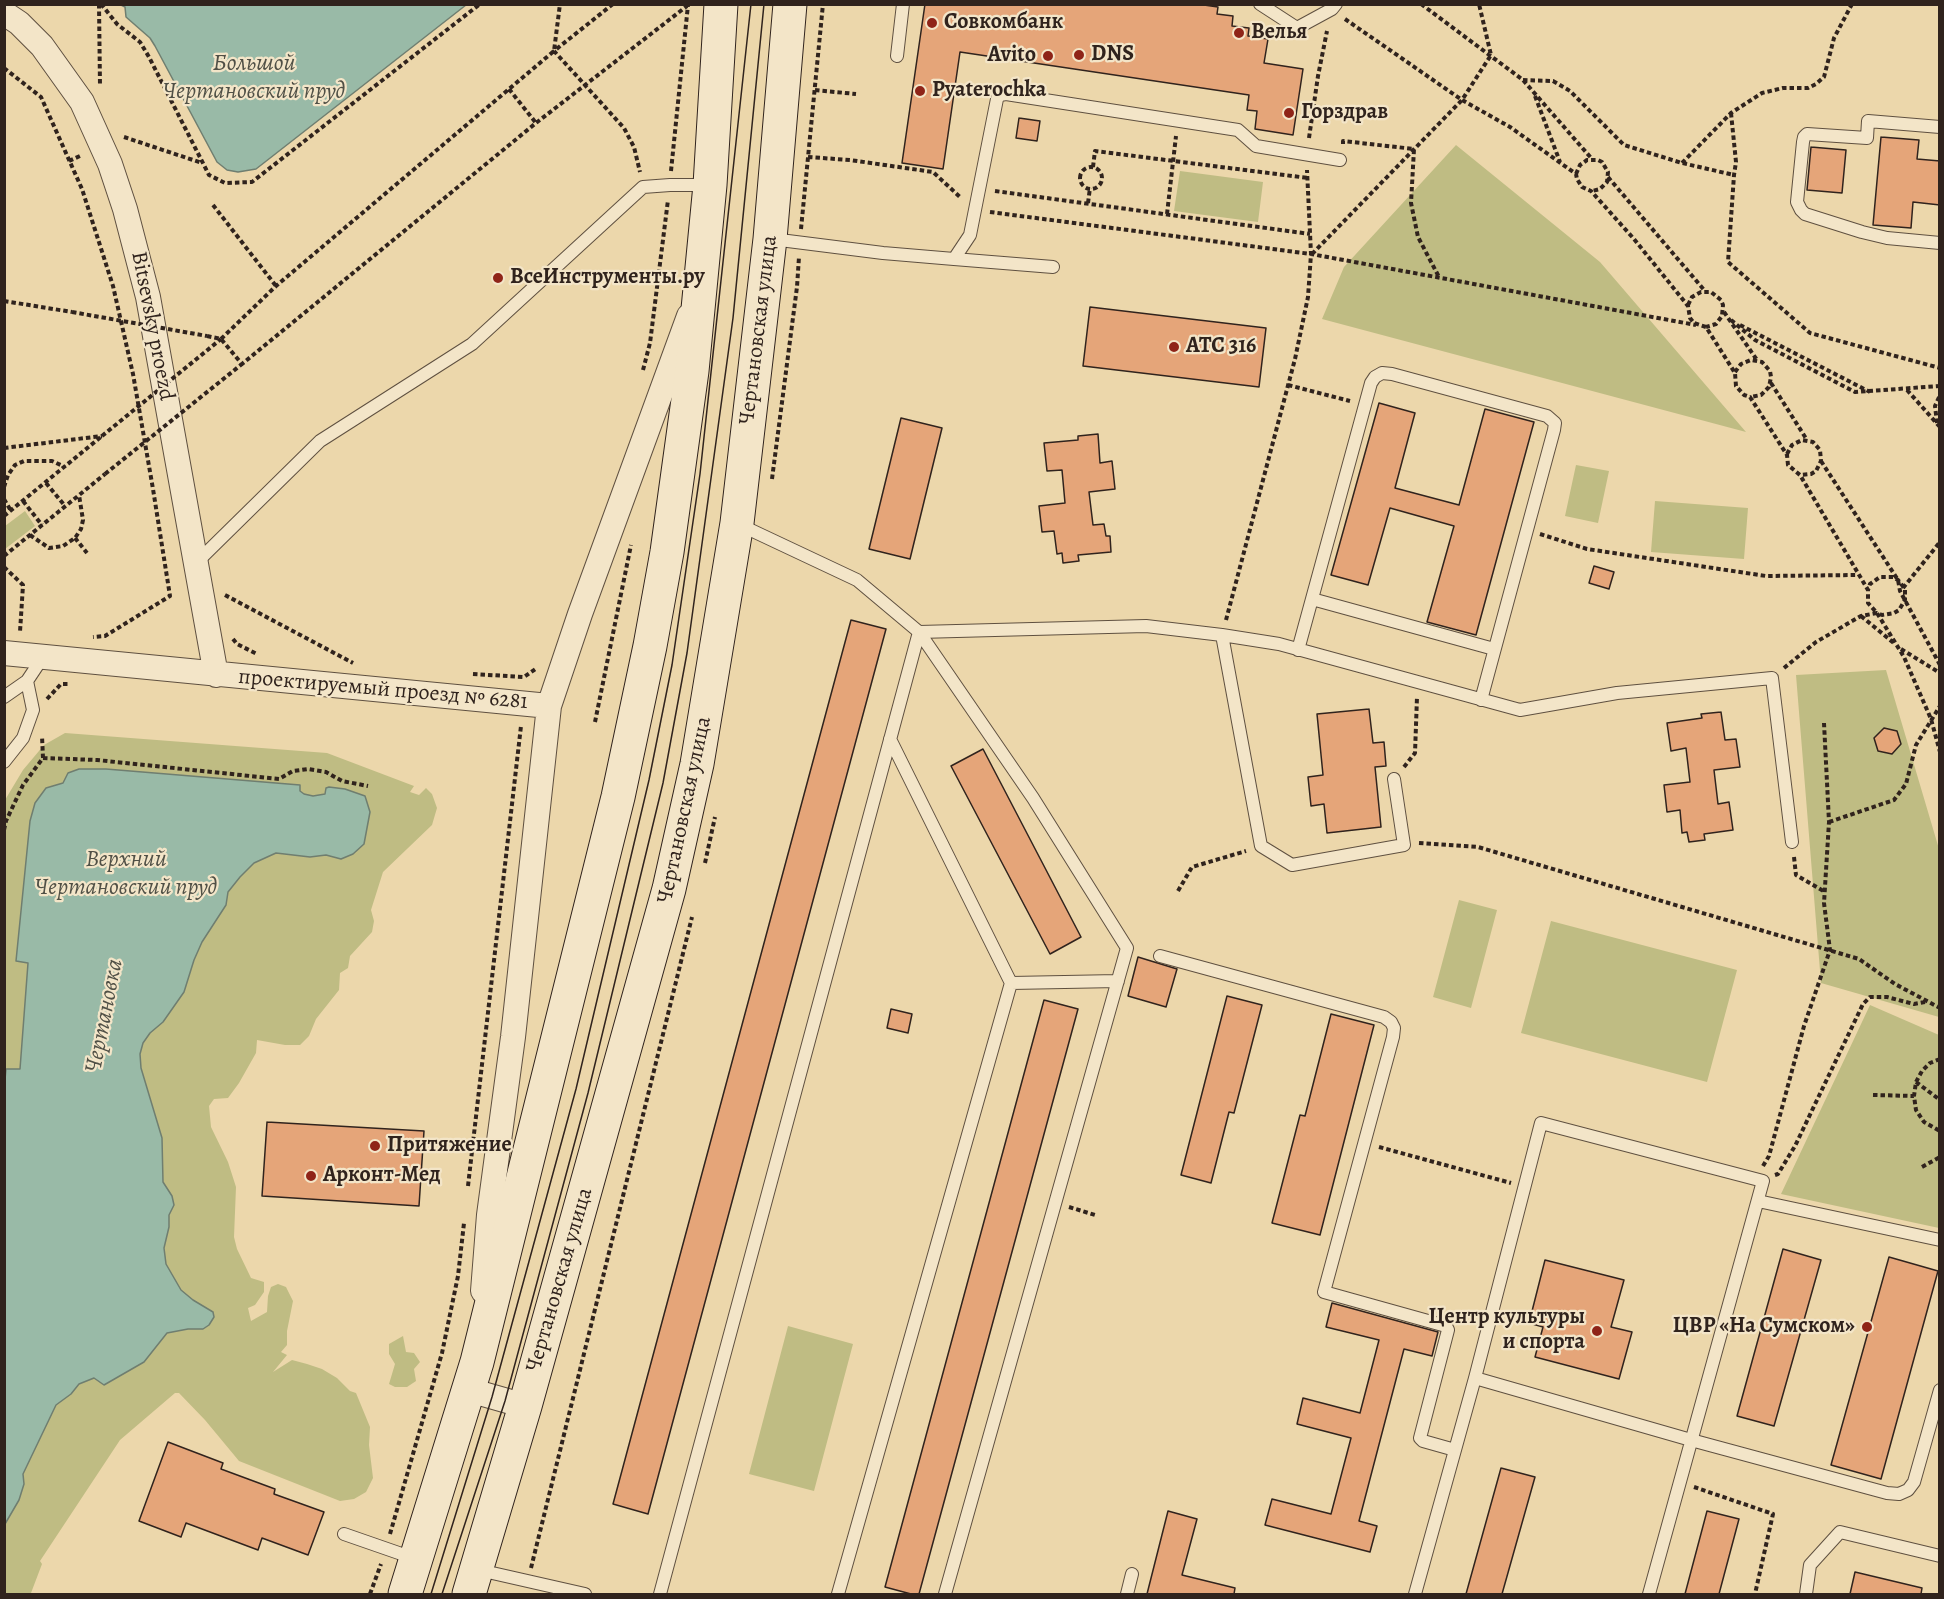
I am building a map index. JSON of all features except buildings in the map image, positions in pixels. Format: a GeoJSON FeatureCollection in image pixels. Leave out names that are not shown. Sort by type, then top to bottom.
{"type":"FeatureCollection","features":[{"type":"Feature","properties":{"kind":"main road"},"geometry":{"type":"LineString","coordinates":[[405,1594],[473,1376],[618,797],[650,646],[667,552],[692,371],[710,185],[721,4]]}},
{"type":"Feature","properties":{"kind":"main road","name":"Чертановская улица"},"geometry":{"type":"LineString","coordinates":[[474,1582],[669,890],[697,764],[737,524],[770,239],[790,4]]}},
{"type":"Feature","properties":{"kind":"street","name":"Bitsevsky proezd"},"geometry":{"type":"LineString","coordinates":[[4,13],[19,23],[42,46],[82,102],[110,164],[125,209],[148,297],[216,675]]}},
{"type":"Feature","properties":{"kind":"street"},"geometry":{"type":"LineString","coordinates":[[525,1406],[473,1376],[489,1215],[513,1037],[549,706],[580,614],[700,286]]}},
{"type":"Feature","properties":{"kind":"street","name":"проектируемый проезд № 6281"},"geometry":{"type":"LineString","coordinates":[[8,642],[43,657],[549,706]]}},
{"type":"Feature","properties":{"kind":"lane"},"geometry":{"type":"LineString","coordinates":[[897,56],[903,4]]}},
{"type":"Feature","properties":{"kind":"lane"},"geometry":{"type":"LineString","coordinates":[[1260,4],[1297,28],[1334,7]]}},
{"type":"Feature","properties":{"kind":"lane"},"geometry":{"type":"LineString","coordinates":[[954,259],[970,235],[997,99],[1000,95],[1006,94],[1238,130],[1256,146],[1340,160]]}},
{"type":"Feature","properties":{"kind":"lane"},"geometry":{"type":"LineString","coordinates":[[1940,127],[1868,121],[1867,138],[1807,134],[1803,142],[1797,202],[1805,214],[1862,232],[1887,238],[1940,243]]}},
{"type":"Feature","properties":{"kind":"lane"},"geometry":{"type":"LineString","coordinates":[[196,563],[212,550],[320,441],[472,344],[643,188],[669,185],[710,185]]}},
{"type":"Feature","properties":{"kind":"lane"},"geometry":{"type":"LineString","coordinates":[[770,239],[884,253],[1053,267]]}},
{"type":"Feature","properties":{"kind":"lane"},"geometry":{"type":"LineString","coordinates":[[1298,650],[1371,383],[1375,377],[1382,373],[1392,374],[1547,416],[1555,423],[1554,430],[1480,700]]}},
{"type":"Feature","properties":{"kind":"lane"},"geometry":{"type":"LineString","coordinates":[[737,524],[856,580],[919,632],[1033,798],[1127,948],[945,1594]]}},
{"type":"Feature","properties":{"kind":"lane"},"geometry":{"type":"LineString","coordinates":[[1312,599],[1494,649]]}},
{"type":"Feature","properties":{"kind":"lane"},"geometry":{"type":"LineString","coordinates":[[919,632],[1146,626],[1222,635],[1278,644],[1520,710],[1617,693],[1772,678],[1792,842]]}},
{"type":"Feature","properties":{"kind":"lane"},"geometry":{"type":"LineString","coordinates":[[660,1594],[919,632]]}},
{"type":"Feature","properties":{"kind":"lane"},"geometry":{"type":"LineString","coordinates":[[1222,635],[1261,846],[1293,865],[1404,845],[1394,779]]}},
{"type":"Feature","properties":{"kind":"lane"},"geometry":{"type":"LineString","coordinates":[[4,697],[27,681],[43,657]]}},
{"type":"Feature","properties":{"kind":"lane"},"geometry":{"type":"LineString","coordinates":[[4,762],[23,738],[35,707],[27,681]]}},
{"type":"Feature","properties":{"kind":"lane"},"geometry":{"type":"LineString","coordinates":[[838,1594],[1011,983],[890,739]]}},
{"type":"Feature","properties":{"kind":"lane"},"geometry":{"type":"LineString","coordinates":[[1160,956],[1384,1017],[1391,1022],[1394,1028],[1393,1037],[1324,1293],[1446,1326],[1448,1330],[1420,1438],[1423,1441],[1455,1450]]}},
{"type":"Feature","properties":{"kind":"lane"},"geometry":{"type":"LineString","coordinates":[[1011,983],[1118,981]]}},
{"type":"Feature","properties":{"kind":"lane"},"geometry":{"type":"LineString","coordinates":[[1415,1594],[1475,1378],[1541,1123],[1759,1180],[1758,1201],[1691,1440],[1682,1483],[1649,1594]]}},
{"type":"Feature","properties":{"kind":"lane"},"geometry":{"type":"LineString","coordinates":[[1758,1201],[1940,1240]]}},
{"type":"Feature","properties":{"kind":"lane"},"geometry":{"type":"LineString","coordinates":[[1475,1378],[1691,1440],[1887,1493],[1899,1494],[1908,1490],[1914,1482],[1940,1390]]}},
{"type":"Feature","properties":{"kind":"lane"},"geometry":{"type":"LineString","coordinates":[[1806,1594],[1810,1565],[1840,1532],[1940,1556]]}},
{"type":"Feature","properties":{"kind":"lane"},"geometry":{"type":"LineString","coordinates":[[344,1534],[417,1559]]}},
{"type":"Feature","properties":{"kind":"lane"},"geometry":{"type":"LineString","coordinates":[[1127,1594],[1132,1574]]}},
{"type":"Feature","properties":{"kind":"lane"},"geometry":{"type":"LineString","coordinates":[[474,1582],[585,1594]]}},
{"type":"Feature","properties":{"kind":"path"},"geometry":{"type":"LineString","coordinates":[[100,4],[100,86]]}},
{"type":"Feature","properties":{"kind":"path"},"geometry":{"type":"LineString","coordinates":[[100,4],[117,24],[140,42],[209,175],[225,183],[252,182],[480,4]]}},
{"type":"Feature","properties":{"kind":"path"},"geometry":{"type":"LineString","coordinates":[[554,51],[561,4]]}},
{"type":"Feature","properties":{"kind":"path"},"geometry":{"type":"LineString","coordinates":[[4,516],[220,339],[276,286],[554,51],[613,4]]}},
{"type":"Feature","properties":{"kind":"path"},"geometry":{"type":"LineString","coordinates":[[808,157],[850,160],[933,172],[975,210],[1311,254],[1700,326],[1716,324],[1723,311],[1723,305],[1717,295],[1705,291],[1608,177],[1608,172],[1602,162],[1592,159],[1523,80],[1421,4]]}},
{"type":"Feature","properties":{"kind":"path"},"geometry":{"type":"LineString","coordinates":[[1311,254],[1462,100],[1491,55],[1479,4]]}},
{"type":"Feature","properties":{"kind":"path"},"geometry":{"type":"LineString","coordinates":[[1682,164],[1731,113],[1762,93],[1783,88],[1808,88],[1824,77],[1834,38],[1852,4]]}},
{"type":"Feature","properties":{"kind":"path"},"geometry":{"type":"LineString","coordinates":[[4,556],[536,123],[688,5],[650,343],[642,373]]}},
{"type":"Feature","properties":{"kind":"path"},"geometry":{"type":"LineString","coordinates":[[1222,635],[1288,385],[1308,297],[1311,254],[1307,156],[1318,76],[1334,7],[1462,100],[1510,127],[1576,174]]}},
{"type":"Feature","properties":{"kind":"path"},"geometry":{"type":"LineString","coordinates":[[554,51],[624,128],[634,147],[643,188]]}},
{"type":"Feature","properties":{"kind":"path"},"geometry":{"type":"LineString","coordinates":[[4,68],[41,97],[82,189],[113,286],[133,374],[170,597],[105,636],[84,636]]}},
{"type":"Feature","properties":{"kind":"path"},"geometry":{"type":"LineString","coordinates":[[1523,80],[1553,81],[1570,92],[1624,145],[1682,164],[1734,175]]}},
{"type":"Feature","properties":{"kind":"path"},"geometry":{"type":"LineString","coordinates":[[509,89],[536,123]]}},
{"type":"Feature","properties":{"kind":"path"},"geometry":{"type":"LineString","coordinates":[[814,90],[856,94]]}},
{"type":"Feature","properties":{"kind":"path"},"geometry":{"type":"LineString","coordinates":[[1534,93],[1561,163]]}},
{"type":"Feature","properties":{"kind":"path"},"geometry":{"type":"LineString","coordinates":[[1731,113],[1736,162],[1728,262],[1810,333],[1940,368]]}},
{"type":"Feature","properties":{"kind":"path"},"geometry":{"type":"LineString","coordinates":[[1167,214],[1178,120]]}},
{"type":"Feature","properties":{"kind":"path"},"geometry":{"type":"LineString","coordinates":[[124,137],[202,163]]}},
{"type":"Feature","properties":{"kind":"path"},"geometry":{"type":"LineString","coordinates":[[1340,160],[1343,141],[1414,149]]}},
{"type":"Feature","properties":{"kind":"path"},"geometry":{"type":"LineString","coordinates":[[1414,149],[1411,202],[1418,237],[1439,278]]}},
{"type":"Feature","properties":{"kind":"path"},"geometry":{"type":"LineString","coordinates":[[1093,167],[1095,151],[1308,178]]}},
{"type":"Feature","properties":{"kind":"path"},"geometry":{"type":"LineString","coordinates":[[69,161],[87,153]]}},
{"type":"Feature","properties":{"kind":"path"},"geometry":{"type":"LineString","coordinates":[[1592,159],[1580,165],[1576,174],[1582,187],[1591,191],[1688,306],[1690,318],[1700,326]]}},
{"type":"Feature","properties":{"kind":"path"},"geometry":{"type":"LineString","coordinates":[[1093,167],[1100,171],[1102,178],[1096,188],[1090,188],[1083,185],[1080,178],[1084,169],[1093,167]]}},
{"type":"Feature","properties":{"kind":"path"},"geometry":{"type":"LineString","coordinates":[[1591,191],[1600,189],[1608,177]]}},
{"type":"Feature","properties":{"kind":"path"},"geometry":{"type":"LineString","coordinates":[[1088,203],[1090,188]]}},
{"type":"Feature","properties":{"kind":"path"},"geometry":{"type":"LineString","coordinates":[[979,189],[1310,234]]}},
{"type":"Feature","properties":{"kind":"path"},"geometry":{"type":"LineString","coordinates":[[213,205],[276,286]]}},
{"type":"Feature","properties":{"kind":"path"},"geometry":{"type":"LineString","coordinates":[[1688,306],[1692,297],[1705,291]]}},
{"type":"Feature","properties":{"kind":"path"},"geometry":{"type":"LineString","coordinates":[[4,301],[220,339],[242,364]]}},
{"type":"Feature","properties":{"kind":"path"},"geometry":{"type":"LineString","coordinates":[[1723,311],[1757,360],[1767,366],[1771,382],[1808,440],[1820,450],[1821,461],[1898,580],[1905,600],[1940,665]]}},
{"type":"Feature","properties":{"kind":"path"},"geometry":{"type":"LineString","coordinates":[[1731,320],[1870,392],[1940,386]]}},
{"type":"Feature","properties":{"kind":"path"},"geometry":{"type":"LineString","coordinates":[[1706,327],[1735,373]]}},
{"type":"Feature","properties":{"kind":"path"},"geometry":{"type":"LineString","coordinates":[[1757,360],[1746,361],[1735,373],[1734,380],[1739,391],[1750,397],[1787,455],[1788,465],[1800,475],[1868,590]]}},
{"type":"Feature","properties":{"kind":"path"},"geometry":{"type":"LineString","coordinates":[[1750,397],[1761,395],[1771,382]]}},
{"type":"Feature","properties":{"kind":"path"},"geometry":{"type":"LineString","coordinates":[[1288,385],[1365,406]]}},
{"type":"Feature","properties":{"kind":"path"},"geometry":{"type":"LineString","coordinates":[[1906,390],[1940,427]]}},
{"type":"Feature","properties":{"kind":"path"},"geometry":{"type":"LineString","coordinates":[[1940,395],[1935,406],[1935,416],[1940,427]]}},
{"type":"Feature","properties":{"kind":"path"},"geometry":{"type":"LineString","coordinates":[[4,448],[102,436]]}},
{"type":"Feature","properties":{"kind":"path"},"geometry":{"type":"LineString","coordinates":[[1787,455],[1796,442],[1808,440]]}},
{"type":"Feature","properties":{"kind":"path"},"geometry":{"type":"LineString","coordinates":[[4,487],[15,465],[24,461],[52,461],[64,467]]}},
{"type":"Feature","properties":{"kind":"path"},"geometry":{"type":"LineString","coordinates":[[1800,475],[1816,471],[1821,461]]}},
{"type":"Feature","properties":{"kind":"path"},"geometry":{"type":"LineString","coordinates":[[45,483],[65,506]]}},
{"type":"Feature","properties":{"kind":"path"},"geometry":{"type":"LineString","coordinates":[[30,535],[49,548],[63,546],[75,538],[81,529],[83,520],[79,495]]}},
{"type":"Feature","properties":{"kind":"path"},"geometry":{"type":"LineString","coordinates":[[4,499],[11,511]]}},
{"type":"Feature","properties":{"kind":"path"},"geometry":{"type":"LineString","coordinates":[[23,501],[42,525]]}},
{"type":"Feature","properties":{"kind":"path"},"geometry":{"type":"LineString","coordinates":[[1527,530],[1587,549],[1766,576],[1859,575]]}},
{"type":"Feature","properties":{"kind":"path"},"geometry":{"type":"LineString","coordinates":[[75,538],[87,553]]}},
{"type":"Feature","properties":{"kind":"path"},"geometry":{"type":"LineString","coordinates":[[1902,589],[1940,542]]}},
{"type":"Feature","properties":{"kind":"path"},"geometry":{"type":"LineString","coordinates":[[4,567],[23,585],[20,632]]}},
{"type":"Feature","properties":{"kind":"path"},"geometry":{"type":"LineString","coordinates":[[1898,580],[1893,577],[1880,577],[1870,584],[1868,603],[1899,648],[1931,719],[1940,752]]}},
{"type":"Feature","properties":{"kind":"path"},"geometry":{"type":"LineString","coordinates":[[221,603],[219,592],[358,666],[349,666]]}},
{"type":"Feature","properties":{"kind":"path"},"geometry":{"type":"LineString","coordinates":[[1772,678],[1816,642],[1861,616],[1894,613],[1899,610],[1905,600]]}},
{"type":"Feature","properties":{"kind":"path"},"geometry":{"type":"LineString","coordinates":[[1861,616],[1899,648],[1940,674]]}},
{"type":"Feature","properties":{"kind":"path"},"geometry":{"type":"LineString","coordinates":[[8,642],[20,632],[31,632]]}},
{"type":"Feature","properties":{"kind":"path"},"geometry":{"type":"LineString","coordinates":[[231,635],[237,644],[264,658]]}},
{"type":"Feature","properties":{"kind":"path"},"geometry":{"type":"LineString","coordinates":[[595,722],[612,638]]}},
{"type":"Feature","properties":{"kind":"path"},"geometry":{"type":"LineString","coordinates":[[608,657],[610,645]]}},
{"type":"Feature","properties":{"kind":"path"},"geometry":{"type":"LineString","coordinates":[[465,673],[524,677],[538,666]]}},
{"type":"Feature","properties":{"kind":"path"},"geometry":{"type":"LineString","coordinates":[[467,1195],[524,677]]}},
{"type":"Feature","properties":{"kind":"path"},"geometry":{"type":"LineString","coordinates":[[4,830],[23,784],[43,758],[35,707],[61,684],[77,683]]}},
{"type":"Feature","properties":{"kind":"path"},"geometry":{"type":"LineString","coordinates":[[1828,822],[1894,800],[1906,784],[1916,745],[1940,706]]}},
{"type":"Feature","properties":{"kind":"path"},"geometry":{"type":"LineString","coordinates":[[1394,779],[1415,753],[1416,710]]}},
{"type":"Feature","properties":{"kind":"path"},"geometry":{"type":"LineString","coordinates":[[1759,1180],[1769,1156],[1804,1026],[1830,950],[1824,903],[1828,822],[1824,723]]}},
{"type":"Feature","properties":{"kind":"path"},"geometry":{"type":"LineString","coordinates":[[43,758],[97,760],[279,779],[293,771],[309,769],[326,772],[342,781],[368,786]]}},
{"type":"Feature","properties":{"kind":"path"},"geometry":{"type":"LineString","coordinates":[[1792,842],[1796,875],[1825,892]]}},
{"type":"Feature","properties":{"kind":"path"},"geometry":{"type":"LineString","coordinates":[[1404,845],[1429,843],[1478,847],[1830,950],[1859,959],[1895,984],[1940,1008]]}},
{"type":"Feature","properties":{"kind":"path"},"geometry":{"type":"LineString","coordinates":[[1178,891],[1192,867],[1261,846]]}},
{"type":"Feature","properties":{"kind":"path"},"geometry":{"type":"LineString","coordinates":[[1759,1180],[1778,1173],[1795,1146],[1863,1004],[1870,997],[1887,997],[1914,1004],[1926,1002]]}},
{"type":"Feature","properties":{"kind":"path"},"geometry":{"type":"LineString","coordinates":[[1940,1059],[1930,1063],[1922,1071],[1916,1082],[1914,1096],[1917,1110],[1924,1122],[1937,1131],[1940,1137]]}},
{"type":"Feature","properties":{"kind":"path"},"geometry":{"type":"LineString","coordinates":[[1916,1082],[1940,1100]]}},
{"type":"Feature","properties":{"kind":"path"},"geometry":{"type":"LineString","coordinates":[[1872,1095],[1914,1096]]}},
{"type":"Feature","properties":{"kind":"path"},"geometry":{"type":"LineString","coordinates":[[1364,1143],[1524,1187]]}},
{"type":"Feature","properties":{"kind":"path"},"geometry":{"type":"LineString","coordinates":[[1922,1167],[1940,1157]]}},
{"type":"Feature","properties":{"kind":"path"},"geometry":{"type":"LineString","coordinates":[[1055,1203],[1095,1215]]}},
{"type":"Feature","properties":{"kind":"path"},"geometry":{"type":"LineString","coordinates":[[370,1594],[386,1548],[442,1353],[458,1276],[464,1218]]}},
{"type":"Feature","properties":{"kind":"path"},"geometry":{"type":"LineString","coordinates":[[1682,1483],[1773,1515],[1755,1594]]}},
{"type":"Feature","properties":{"kind":"shaded area"},"geometry":{"type":"Polygon","coordinates":[[[1456,145],[1600,262],[1746,432],[1322,319],[1344,267],[1456,145]]]}},
{"type":"Feature","properties":{"kind":"shaded area"},"geometry":{"type":"Polygon","coordinates":[[[1180,171],[1263,182],[1258,222],[1174,211],[1180,171]]]}},
{"type":"Feature","properties":{"kind":"shaded area"},"geometry":{"type":"Polygon","coordinates":[[[1576,465],[1609,471],[1598,523],[1565,516],[1576,465]]]}},
{"type":"Feature","properties":{"kind":"shaded area"},"geometry":{"type":"Polygon","coordinates":[[[1655,501],[1748,508],[1744,559],[1651,552],[1655,501]]]}},
{"type":"Feature","properties":{"kind":"shaded area"},"geometry":{"type":"Polygon","coordinates":[[[25,511],[35,526],[5,549],[5,526],[25,511]]]}},
{"type":"Feature","properties":{"kind":"shaded area"},"geometry":{"type":"Polygon","coordinates":[[[1886,670],[1939,849],[1939,1017],[1821,983],[1796,675],[1886,670]]]}},
{"type":"Feature","properties":{"kind":"shaded area"},"geometry":{"type":"Polygon","coordinates":[[[65,733],[327,753],[414,786],[410,792],[419,795],[426,788],[432,794],[437,808],[432,825],[383,872],[371,910],[374,921],[372,932],[350,956],[348,968],[340,973],[339,990],[316,1019],[309,1036],[300,1045],[257,1040],[256,1053],[239,1083],[228,1098],[214,1099],[209,1106],[211,1127],[228,1162],[236,1187],[234,1237],[237,1249],[251,1278],[264,1282],[264,1292],[255,1305],[248,1308],[251,1321],[267,1312],[271,1287],[278,1284],[286,1287],[293,1301],[287,1331],[287,1345],[281,1352],[287,1355],[273,1372],[292,1360],[322,1369],[337,1378],[350,1391],[356,1393],[370,1427],[369,1445],[373,1478],[366,1492],[354,1499],[340,1501],[239,1461],[205,1420],[179,1393],[175,1393],[120,1440],[40,1561],[42,1564],[31,1593],[5,1594],[5,800],[23,770],[44,745],[65,733]]]}},
{"type":"Feature","properties":{"kind":"shaded area"},"geometry":{"type":"Polygon","coordinates":[[[1459,900],[1497,910],[1471,1008],[1433,997],[1459,900]]]}},
{"type":"Feature","properties":{"kind":"shaded area"},"geometry":{"type":"Polygon","coordinates":[[[1551,921],[1737,970],[1707,1082],[1521,1033],[1551,921]]]}},
{"type":"Feature","properties":{"kind":"shaded area"},"geometry":{"type":"Polygon","coordinates":[[[1870,1005],[1939,1035],[1939,1228],[1781,1194],[1870,1005]]]}},
{"type":"Feature","properties":{"kind":"shaded area"},"geometry":{"type":"Polygon","coordinates":[[[788,1326],[853,1344],[814,1491],[749,1474],[788,1326]]]}},
{"type":"Feature","properties":{"kind":"shaded area"},"geometry":{"type":"Polygon","coordinates":[[[403,1336],[406,1352],[414,1353],[420,1362],[414,1369],[416,1381],[407,1387],[395,1387],[389,1384],[395,1364],[389,1354],[389,1344],[403,1336]]]}},
{"type":"Feature","properties":{"kind":"water","name":"Большой Чертановский пруд"},"geometry":{"type":"Polygon","coordinates":[[[121,5],[466,5],[256,169],[238,172],[227,170],[217,162],[155,46],[150,38],[126,17],[125,7],[121,5]]]}},
{"type":"Feature","properties":{"kind":"water","name":"Верхний Чертановский пруд"},"geometry":{"type":"Polygon","coordinates":[[[79,769],[106,769],[300,785],[300,791],[313,796],[325,794],[326,788],[329,787],[345,789],[365,796],[370,812],[364,844],[353,854],[341,859],[326,855],[310,857],[276,853],[254,863],[240,877],[228,892],[226,905],[202,942],[184,992],[163,1022],[150,1033],[143,1043],[140,1054],[141,1068],[162,1138],[163,1182],[172,1196],[174,1205],[169,1215],[164,1248],[166,1264],[181,1290],[213,1312],[214,1317],[203,1329],[167,1333],[144,1362],[104,1385],[94,1378],[79,1384],[71,1394],[56,1405],[23,1474],[24,1484],[19,1500],[5,1524],[4,1090],[6,1069],[20,1069],[28,963],[16,961],[30,821],[35,803],[46,788],[63,783],[68,773],[79,769]]]}},
{"type":"Feature","properties":{"kind":"tram line"},"geometry":{"type":"LineString","coordinates":[[431,1594],[492,1397],[576,1089],[649,780],[672,665],[700,474],[751,4]]}},
{"type":"Feature","properties":{"kind":"tram line"},"geometry":{"type":"LineString","coordinates":[[442,1594],[505,1401],[588,1093],[663,783],[687,653],[733,318],[764,4]]}},
{"type":"Feature","properties":{"kind":"place","name":"Совкомбанк"},"geometry":{"type":"Point","coordinates":[932,23]}},
{"type":"Feature","properties":{"kind":"place","name":"Велья"},"geometry":{"type":"Point","coordinates":[1239,33]}},
{"type":"Feature","properties":{"kind":"place","name":"DNS"},"geometry":{"type":"Point","coordinates":[1079,55]}},
{"type":"Feature","properties":{"kind":"place","name":"Avito"},"geometry":{"type":"Point","coordinates":[1048,56]}},
{"type":"Feature","properties":{"kind":"place","name":"Pyaterochka"},"geometry":{"type":"Point","coordinates":[920,91]}},
{"type":"Feature","properties":{"kind":"place","name":"Горздрав"},"geometry":{"type":"Point","coordinates":[1289,113]}},
{"type":"Feature","properties":{"kind":"place","name":"ВсеИнструменты.ру"},"geometry":{"type":"Point","coordinates":[498,278]}},
{"type":"Feature","properties":{"kind":"place","name":"АТС 316"},"geometry":{"type":"Point","coordinates":[1174,347]}},
{"type":"Feature","properties":{"kind":"place","name":"Притяжение"},"geometry":{"type":"Point","coordinates":[375,1146]}},
{"type":"Feature","properties":{"kind":"place","name":"Арконт-Мед"},"geometry":{"type":"Point","coordinates":[311,1176]}},
{"type":"Feature","properties":{"kind":"place","name":"ЦВР «На Сумском»"},"geometry":{"type":"Point","coordinates":[1867,1327]}},
{"type":"Feature","properties":{"kind":"place","name":"Центр культуры и спорта"},"geometry":{"type":"Point","coordinates":[1597,1331]}},
{"type":"Feature","properties":{"kind":"water label","name":"Чертановка"},"geometry":{"type":"Point","coordinates":[105,1016]}}]}
